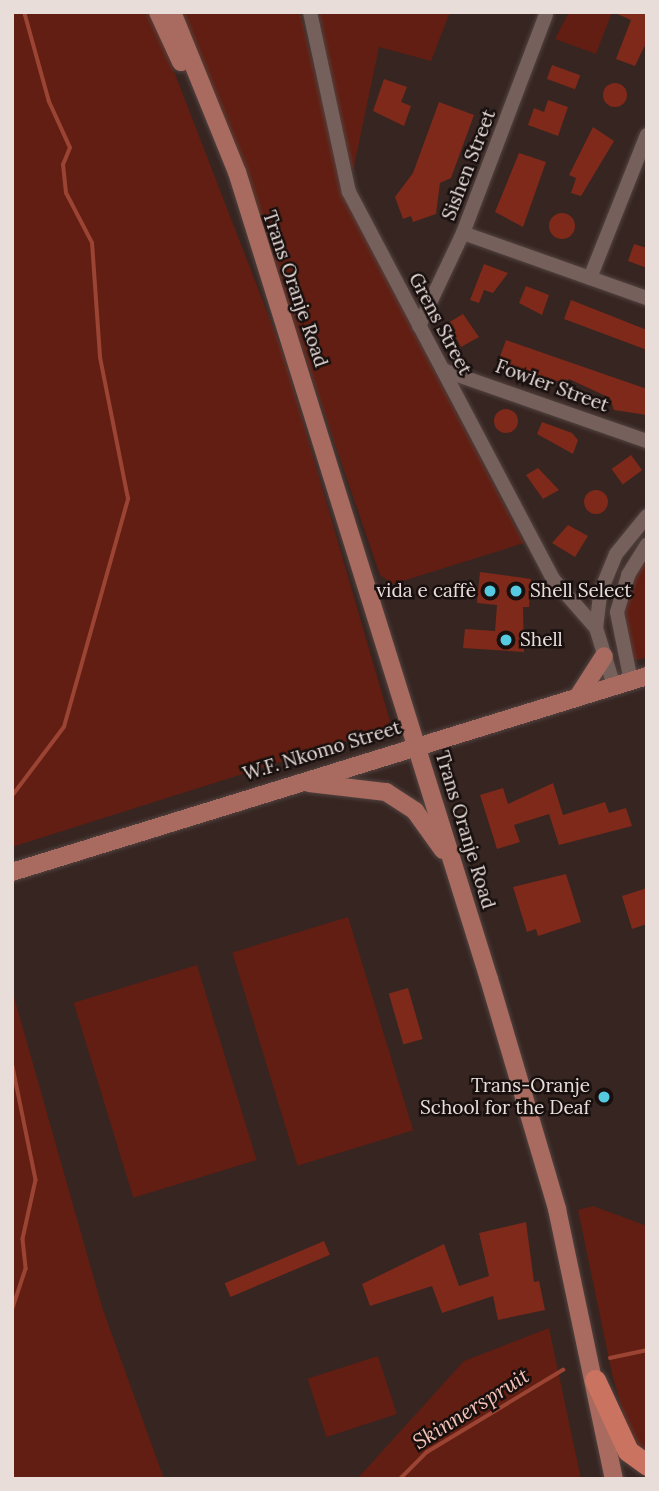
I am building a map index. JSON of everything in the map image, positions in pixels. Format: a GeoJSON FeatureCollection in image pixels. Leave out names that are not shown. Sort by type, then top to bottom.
{"type":"FeatureCollection","features":[{"type":"Feature","properties":{"kind":"highway"},"geometry":{"type":"LineString","coordinates":[[595,1380],[628,1451],[647,1465]]}},
{"type":"Feature","properties":{"kind":"main road","name":"Trans Oranje Road"},"geometry":{"type":"LineString","coordinates":[[158,12],[243,203]]}},
{"type":"Feature","properties":{"kind":"main road","name":"Trans Oranje Road"},"geometry":{"type":"LineString","coordinates":[[172,12],[243,203],[455,867],[557,1209],[614,1479]]}},
{"type":"Feature","properties":{"kind":"main road"},"geometry":{"type":"LineString","coordinates":[[576,696],[585,692],[604,656]]}},
{"type":"Feature","properties":{"kind":"main road","name":"W.F. Nkomo Street"},"geometry":{"type":"LineString","coordinates":[[12,872],[290,783],[630,681]]}},
{"type":"Feature","properties":{"kind":"main road"},"geometry":{"type":"LineString","coordinates":[[290,783],[386,792],[415,811],[455,867]]}},
{"type":"Feature","properties":{"kind":"street","name":"Grens Street"},"geometry":{"type":"LineString","coordinates":[[310,12],[341,173],[553,579],[596,628]]}},
{"type":"Feature","properties":{"kind":"street","name":"Sishen Street"},"geometry":{"type":"LineString","coordinates":[[419,326],[463,233],[546,14]]}},
{"type":"Feature","properties":{"kind":"street"},"geometry":{"type":"LineString","coordinates":[[590,278],[647,135]]}},
{"type":"Feature","properties":{"kind":"street"},"geometry":{"type":"LineString","coordinates":[[463,233],[647,298]]}},
{"type":"Feature","properties":{"kind":"street","name":"Fowler Street"},"geometry":{"type":"LineString","coordinates":[[443,370],[647,441]]}},
{"type":"Feature","properties":{"kind":"street"},"geometry":{"type":"LineString","coordinates":[[630,681],[604,656],[596,628],[606,574],[647,516]]}},
{"type":"Feature","properties":{"kind":"street"},"geometry":{"type":"LineString","coordinates":[[630,681],[617,612],[628,575],[647,544]]}},
{"type":"Feature","properties":{"kind":"shaded area"},"geometry":{"type":"Polygon","coordinates":[[[12,12],[151,12],[283,353],[390,721],[385,729],[12,847],[12,12]]]}},
{"type":"Feature","properties":{"kind":"shaded area"},"geometry":{"type":"Polygon","coordinates":[[[180,12],[300,12],[346,201],[524,543],[393,584],[380,575],[228,134],[180,12]]]}},
{"type":"Feature","properties":{"kind":"shaded area"},"geometry":{"type":"Polygon","coordinates":[[[319,12],[450,12],[431,61],[379,47],[353,171],[340,140],[319,12]]]}},
{"type":"Feature","properties":{"kind":"shaded area"},"geometry":{"type":"Polygon","coordinates":[[[569,12],[612,12],[596,54],[555,39],[569,12]]]}},
{"type":"Feature","properties":{"kind":"shaded area"},"geometry":{"type":"Polygon","coordinates":[[[647,553],[647,657],[637,660],[631,657],[624,600],[647,553]]]}},
{"type":"Feature","properties":{"kind":"shaded area"},"geometry":{"type":"Polygon","coordinates":[[[348,917],[413,1130],[297,1166],[232,952],[348,917]]]}},
{"type":"Feature","properties":{"kind":"shaded area"},"geometry":{"type":"Polygon","coordinates":[[[197,965],[257,1160],[133,1198],[74,1003],[197,965]]]}},
{"type":"Feature","properties":{"kind":"shaded area"},"geometry":{"type":"Polygon","coordinates":[[[12,990],[102,1307],[164,1479],[12,1479],[12,990]]]}},
{"type":"Feature","properties":{"kind":"shaded area"},"geometry":{"type":"Polygon","coordinates":[[[593,1206],[647,1226],[647,1457],[629,1433],[613,1378],[578,1210],[593,1206]]]}},
{"type":"Feature","properties":{"kind":"shaded area"},"geometry":{"type":"Polygon","coordinates":[[[549,1328],[581,1479],[357,1479],[464,1361],[549,1328]]]}},
{"type":"Feature","properties":{"kind":"shaded area"},"geometry":{"type":"Polygon","coordinates":[[[378,1356],[397,1414],[326,1437],[308,1379],[378,1356]]]}},
{"type":"Feature","properties":{"kind":"building"},"geometry":{"type":"Polygon","coordinates":[[[613,12],[647,12],[647,41],[635,66],[616,59],[631,20],[613,12]]]}},
{"type":"Feature","properties":{"kind":"building"},"geometry":{"type":"Polygon","coordinates":[[[552,65],[580,75],[575,89],[547,79],[552,65]]]}},
{"type":"Feature","properties":{"kind":"building"},"geometry":{"type":"Polygon","coordinates":[[[384,79],[407,87],[401,102],[411,106],[404,126],[373,111],[384,79]]]}},
{"type":"Feature","properties":{"kind":"building"},"geometry":{"type":"Polygon","coordinates":[[[615,83],[623,87],[627,95],[623,103],[615,107],[607,103],[603,95],[607,87],[615,83]]]}},
{"type":"Feature","properties":{"kind":"building"},"geometry":{"type":"Polygon","coordinates":[[[548,100],[568,107],[558,136],[528,125],[534,108],[544,112],[548,100]]]}},
{"type":"Feature","properties":{"kind":"building"},"geometry":{"type":"Polygon","coordinates":[[[439,102],[474,115],[451,178],[440,183],[436,214],[413,222],[411,216],[403,219],[395,197],[413,173],[439,102]]]}},
{"type":"Feature","properties":{"kind":"building"},"geometry":{"type":"Polygon","coordinates":[[[593,127],[614,141],[581,196],[571,193],[576,178],[569,175],[593,127]]]}},
{"type":"Feature","properties":{"kind":"building"},"geometry":{"type":"Polygon","coordinates":[[[519,153],[546,162],[523,227],[495,212],[519,153]]]}},
{"type":"Feature","properties":{"kind":"building"},"geometry":{"type":"Polygon","coordinates":[[[562,213],[571,217],[575,226],[571,235],[562,239],[553,235],[549,226],[553,217],[562,213]]]}},
{"type":"Feature","properties":{"kind":"building"},"geometry":{"type":"Polygon","coordinates":[[[634,244],[647,248],[647,268],[628,261],[634,244]]]}},
{"type":"Feature","properties":{"kind":"building"},"geometry":{"type":"Polygon","coordinates":[[[484,264],[508,273],[493,293],[484,290],[479,303],[470,300],[484,264]]]}},
{"type":"Feature","properties":{"kind":"building"},"geometry":{"type":"Polygon","coordinates":[[[526,286],[549,295],[542,315],[519,303],[526,286]]]}},
{"type":"Feature","properties":{"kind":"building"},"geometry":{"type":"Polygon","coordinates":[[[571,300],[647,330],[647,350],[564,319],[571,300]]]}},
{"type":"Feature","properties":{"kind":"building"},"geometry":{"type":"Polygon","coordinates":[[[463,314],[479,337],[461,347],[448,323],[463,314]]]}},
{"type":"Feature","properties":{"kind":"building"},"geometry":{"type":"Polygon","coordinates":[[[506,340],[647,389],[647,415],[614,410],[610,398],[569,379],[566,384],[498,362],[506,340]]]}},
{"type":"Feature","properties":{"kind":"building"},"geometry":{"type":"Polygon","coordinates":[[[506,409],[515,412],[518,421],[515,430],[506,433],[497,430],[494,421],[497,412],[506,409]]]}},
{"type":"Feature","properties":{"kind":"building"},"geometry":{"type":"Polygon","coordinates":[[[542,422],[572,433],[578,440],[573,454],[537,434],[542,422]]]}},
{"type":"Feature","properties":{"kind":"building"},"geometry":{"type":"Polygon","coordinates":[[[631,455],[642,470],[623,484],[612,469],[631,455]]]}},
{"type":"Feature","properties":{"kind":"building"},"geometry":{"type":"Polygon","coordinates":[[[538,468],[559,490],[543,499],[526,475],[538,468]]]}},
{"type":"Feature","properties":{"kind":"building"},"geometry":{"type":"Polygon","coordinates":[[[596,490],[607,497],[608,502],[601,513],[596,514],[585,507],[584,502],[591,491],[596,490]]]}},
{"type":"Feature","properties":{"kind":"building"},"geometry":{"type":"Polygon","coordinates":[[[568,525],[588,536],[575,557],[552,543],[568,525]]]}},
{"type":"Feature","properties":{"kind":"building"},"geometry":{"type":"Polygon","coordinates":[[[480,572],[531,579],[529,607],[523,607],[524,652],[463,648],[465,629],[495,631],[497,605],[477,603],[480,572]]]}},
{"type":"Feature","properties":{"kind":"building"},"geometry":{"type":"Polygon","coordinates":[[[553,783],[563,815],[605,802],[609,813],[626,808],[632,826],[559,845],[549,814],[514,825],[520,842],[497,849],[480,795],[503,788],[508,804],[553,783]]]}},
{"type":"Feature","properties":{"kind":"building"},"geometry":{"type":"Polygon","coordinates":[[[566,874],[581,922],[538,936],[536,929],[527,932],[513,887],[566,874]]]}},
{"type":"Feature","properties":{"kind":"building"},"geometry":{"type":"Polygon","coordinates":[[[647,888],[647,924],[632,929],[622,896],[647,888]]]}},
{"type":"Feature","properties":{"kind":"building"},"geometry":{"type":"Polygon","coordinates":[[[408,988],[423,1039],[403,1044],[389,994],[408,988]]]}},
{"type":"Feature","properties":{"kind":"building"},"geometry":{"type":"Polygon","coordinates":[[[526,1222],[534,1282],[539,1281],[545,1310],[498,1320],[493,1296],[442,1313],[432,1286],[370,1306],[362,1284],[444,1244],[459,1286],[489,1276],[479,1233],[526,1222]]]}},
{"type":"Feature","properties":{"kind":"building"},"geometry":{"type":"Polygon","coordinates":[[[324,1241],[330,1255],[230,1297],[225,1283],[324,1241]]]}},
{"type":"Feature","properties":{"kind":"waterway"},"geometry":{"type":"LineString","coordinates":[[12,796],[64,727],[128,499],[100,357],[92,243],[66,193],[63,165],[70,148],[49,102],[24,12]]}},
{"type":"Feature","properties":{"kind":"waterway"},"geometry":{"type":"LineString","coordinates":[[12,1062],[36,1180],[23,1239],[26,1269],[12,1311]]}},
{"type":"Feature","properties":{"kind":"waterway","name":"Skinnerspruit"},"geometry":{"type":"LineString","coordinates":[[610,1358],[647,1350]]}},
{"type":"Feature","properties":{"kind":"waterway","name":"Skinnerspruit"},"geometry":{"type":"LineString","coordinates":[[400,1479],[427,1452],[563,1370]]}},
{"type":"Feature","properties":{"kind":"place","name":"vida e caffè"},"geometry":{"type":"Point","coordinates":[490,591]}},
{"type":"Feature","properties":{"kind":"place","name":"Shell Select"},"geometry":{"type":"Point","coordinates":[516,591]}},
{"type":"Feature","properties":{"kind":"place","name":"Shell"},"geometry":{"type":"Point","coordinates":[506,640]}},
{"type":"Feature","properties":{"kind":"place","name":"Trans-Oranje School for the Deaf"},"geometry":{"type":"Point","coordinates":[604,1097]}}]}
